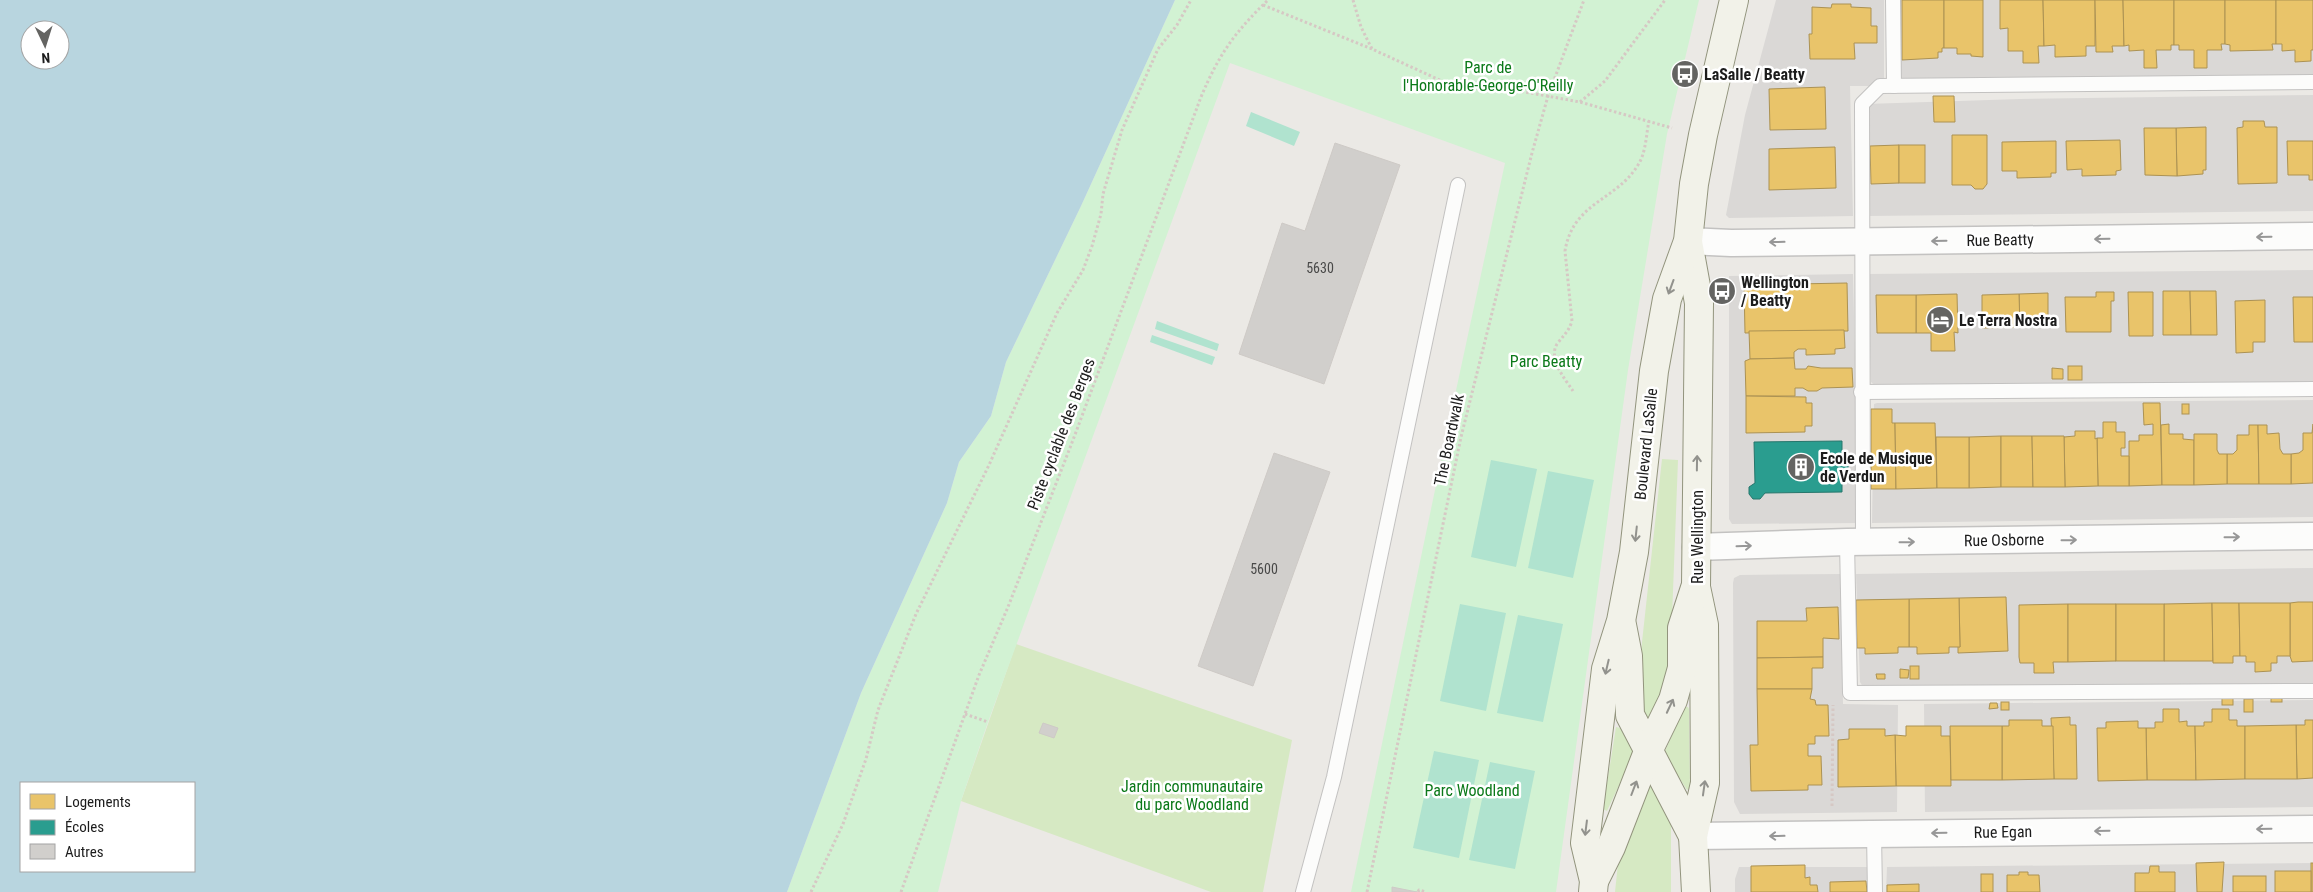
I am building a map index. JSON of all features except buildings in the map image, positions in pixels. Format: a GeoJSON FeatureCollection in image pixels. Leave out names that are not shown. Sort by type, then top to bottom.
{"type":"FeatureCollection","features":[{"type":"Feature","properties":{"kind":"main road","name":"Boulevard LaSalle"},"geometry":{"type":"LineString","coordinates":[[1594,887],[1585,842],[1606,669],[1621,621],[1634,552],[1654,371],[1667,299],[1688,241],[1694,184],[1702,135],[1734,0]]}},
{"type":"Feature","properties":{"kind":"main road","name":"Rue Wellington"},"geometry":{"type":"LineString","coordinates":[[1688,241],[1699,303],[1696,587],[1704,625],[1705,783],[1693,836],[1696,892]]}},
{"type":"Feature","properties":{"kind":"main road"},"geometry":{"type":"LineString","coordinates":[[1594,887],[1649,749],[1673,700],[1682,668],[1682,628],[1696,587]]}},
{"type":"Feature","properties":{"kind":"main road"},"geometry":{"type":"LineString","coordinates":[[1621,621],[1628,656],[1630,715],[1693,836]]}},
{"type":"Feature","properties":{"kind":"street","name":"Rue Beatty"},"geometry":{"type":"LineString","coordinates":[[1688,241],[1731,243],[1863,242],[2313,236]]}},
{"type":"Feature","properties":{"kind":"street","name":"Rue Osborne"},"geometry":{"type":"LineString","coordinates":[[1696,547],[1855,542],[2313,536]]}},
{"type":"Feature","properties":{"kind":"street","name":"Rue Egan"},"geometry":{"type":"LineString","coordinates":[[1693,836],[2313,829]]}},
{"type":"Feature","properties":{"kind":"lane"},"geometry":{"type":"LineString","coordinates":[[1893,0],[1894,86]]}},
{"type":"Feature","properties":{"kind":"lane"},"geometry":{"type":"LineString","coordinates":[[2313,82],[1880,86],[1862,104],[1861,392],[1850,693],[2313,691]]}},
{"type":"Feature","properties":{"kind":"lane"},"geometry":{"type":"LineString","coordinates":[[1303,892],[1334,777],[1458,185]]}},
{"type":"Feature","properties":{"kind":"lane"},"geometry":{"type":"LineString","coordinates":[[1861,392],[2313,389]]}},
{"type":"Feature","properties":{"kind":"lane"},"geometry":{"type":"LineString","coordinates":[[1874,834],[1875,892]]}},
{"type":"Feature","properties":{"kind":"path"},"geometry":{"type":"LineString","coordinates":[[811,892],[842,824],[866,759],[878,710],[916,614],[989,465],[1057,313],[1083,270],[1101,214],[1103,194],[1122,130],[1158,49],[1177,25],[1191,0]]}},
{"type":"Feature","properties":{"kind":"path","name":"Piste cyclable des Berges"},"geometry":{"type":"LineString","coordinates":[[901,892],[965,714],[1073,440],[1201,97],[1216,62],[1236,33],[1268,0]]}},
{"type":"Feature","properties":{"kind":"path"},"geometry":{"type":"LineString","coordinates":[[1353,0],[1361,27],[1372,50]]}},
{"type":"Feature","properties":{"kind":"path","name":"The Boardwalk"},"geometry":{"type":"LineString","coordinates":[[1367,892],[1462,437],[1508,246],[1548,96],[1584,0]]}},
{"type":"Feature","properties":{"kind":"path"},"geometry":{"type":"LineString","coordinates":[[1580,102],[1605,81],[1665,0]]}},
{"type":"Feature","properties":{"kind":"path"},"geometry":{"type":"LineString","coordinates":[[1263,6],[1372,50],[1444,82],[1481,89],[1514,90],[1580,102],[1672,128]]}},
{"type":"Feature","properties":{"kind":"path"},"geometry":{"type":"LineString","coordinates":[[1573,391],[1558,368],[1555,356],[1555,350],[1569,330],[1572,321],[1566,257],[1567,240],[1578,218],[1628,178],[1639,164],[1643,154],[1649,121]]}},
{"type":"Feature","properties":{"kind":"path"},"geometry":{"type":"LineString","coordinates":[[1832,812],[1833,693],[1850,693]]}},
{"type":"Feature","properties":{"kind":"path"},"geometry":{"type":"LineString","coordinates":[[965,714],[988,722]]}},
{"type":"Feature","properties":{"kind":"path"},"geometry":{"type":"LineString","coordinates":[[1418,892],[1419,890],[1426,892]]}},
{"type":"Feature","properties":{"kind":"shaded area"},"geometry":{"type":"Polygon","coordinates":[[[1776,0],[1884,0],[1884,86],[1850,86],[1853,216],[1729,218],[1726,215],[1745,115],[1776,0]]]}},
{"type":"Feature","properties":{"kind":"shaded area"},"geometry":{"type":"Polygon","coordinates":[[[1901,0],[2313,0],[2313,78],[1900,85],[1901,0]]]}},
{"type":"Feature","properties":{"kind":"shaded area"},"geometry":{"type":"Polygon","coordinates":[[[2313,95],[2313,211],[1867,216],[1866,104],[2020,99],[2313,95]]]}},
{"type":"Feature","properties":{"kind":"shaded area"},"geometry":{"type":"Polygon","coordinates":[[[2313,270],[2313,385],[1881,391],[1871,382],[1868,274],[2313,270]]]}},
{"type":"Feature","properties":{"kind":"shaded area"},"geometry":{"type":"Polygon","coordinates":[[[1853,274],[1859,523],[1732,524],[1729,519],[1729,276],[1853,274]]]}},
{"type":"Feature","properties":{"kind":"shaded area"},"geometry":{"type":"Polygon","coordinates":[[[2313,400],[2313,517],[1872,523],[1874,404],[1877,403],[2313,400]]]}},
{"type":"Feature","properties":{"kind":"shaded area"},"geometry":{"type":"Polygon","coordinates":[[[2313,568],[2313,684],[1863,687],[1860,682],[1856,574],[2313,568]]]}},
{"type":"Feature","properties":{"kind":"shaded area"},"geometry":{"type":"Polygon","coordinates":[[[1841,574],[1843,704],[1898,705],[1897,812],[1740,814],[1734,802],[1734,578],[1740,575],[1841,574]]]}},
{"type":"Feature","properties":{"kind":"shaded area"},"geometry":{"type":"Polygon","coordinates":[[[2313,700],[2313,807],[1925,812],[1924,704],[2313,700]]]}},
{"type":"Feature","properties":{"kind":"shaded area"},"geometry":{"type":"Polygon","coordinates":[[[2313,863],[2313,892],[1886,892],[1887,867],[2313,863]]]}},
{"type":"Feature","properties":{"kind":"shaded area"},"geometry":{"type":"Polygon","coordinates":[[[1739,867],[1869,867],[1869,892],[1735,892],[1735,879],[1739,867]]]}},
{"type":"Feature","properties":{"kind":"green space"},"geometry":{"type":"Polygon","coordinates":[[[1175,0],[1699,0],[1667,134],[1628,370],[1556,892],[1351,892],[1505,163],[1230,63],[988,722],[961,801],[938,892],[787,892],[861,693],[947,503],[959,462],[991,416],[1006,362],[1081,206],[1175,0]]]}},
{"type":"Feature","properties":{"kind":"green space"},"geometry":{"type":"Polygon","coordinates":[[[1251,112],[1300,132],[1294,146],[1246,126],[1251,112]]]}},
{"type":"Feature","properties":{"kind":"green space"},"geometry":{"type":"Polygon","coordinates":[[[1157,321],[1219,344],[1217,351],[1155,329],[1157,321]]]}},
{"type":"Feature","properties":{"kind":"green space"},"geometry":{"type":"Polygon","coordinates":[[[1152,335],[1215,357],[1212,365],[1150,342],[1152,335]]]}},
{"type":"Feature","properties":{"kind":"green space"},"geometry":{"type":"Polygon","coordinates":[[[1662,459],[1678,460],[1670,670],[1668,681],[1648,721],[1641,713],[1637,688],[1662,459]]]}},
{"type":"Feature","properties":{"kind":"green space"},"geometry":{"type":"Polygon","coordinates":[[[1491,460],[1537,469],[1516,567],[1471,557],[1491,460]]]}},
{"type":"Feature","properties":{"kind":"green space"},"geometry":{"type":"Polygon","coordinates":[[[1548,471],[1594,480],[1573,578],[1528,568],[1548,471]]]}},
{"type":"Feature","properties":{"kind":"green space"},"geometry":{"type":"Polygon","coordinates":[[[1460,604],[1506,613],[1486,711],[1440,701],[1460,604]]]}},
{"type":"Feature","properties":{"kind":"green space"},"geometry":{"type":"Polygon","coordinates":[[[1518,615],[1563,624],[1543,722],[1497,713],[1518,615]]]}},
{"type":"Feature","properties":{"kind":"green space","name":"Jardin communautaire du parc Woodland"},"geometry":{"type":"Polygon","coordinates":[[[1016,644],[1292,740],[1263,892],[1211,892],[961,801],[1016,644]]]}},
{"type":"Feature","properties":{"kind":"green space"},"geometry":{"type":"Polygon","coordinates":[[[1685,707],[1689,709],[1690,788],[1687,790],[1664,753],[1685,707]]]}},
{"type":"Feature","properties":{"kind":"green space"},"geometry":{"type":"Polygon","coordinates":[[[1616,727],[1620,728],[1634,753],[1607,811],[1603,809],[1616,727]]]}},
{"type":"Feature","properties":{"kind":"green space","name":"Parc Woodland"},"geometry":{"type":"Polygon","coordinates":[[[1434,751],[1479,760],[1459,858],[1413,848],[1434,751]]]}},
{"type":"Feature","properties":{"kind":"green space"},"geometry":{"type":"Polygon","coordinates":[[[1490,762],[1535,771],[1515,869],[1469,860],[1490,762]]]}},
{"type":"Feature","properties":{"kind":"green space"},"geometry":{"type":"Polygon","coordinates":[[[1651,785],[1671,822],[1671,892],[1615,892],[1619,854],[1651,785]]]}},
{"type":"Feature","properties":{"kind":"water"},"geometry":{"type":"Polygon","coordinates":[[[0,0],[1175,0],[1081,206],[1006,362],[991,416],[959,462],[947,503],[861,693],[787,892],[0,892],[0,0]]]}},
{"type":"Feature","properties":{"kind":"place","name":"LaSalle / Beatty"},"geometry":{"type":"Point","coordinates":[1685,74]}},
{"type":"Feature","properties":{"kind":"place","name":"Wellington / Beatty"},"geometry":{"type":"Point","coordinates":[1722,291]}},
{"type":"Feature","properties":{"kind":"place","name":"Le Terra Nostra"},"geometry":{"type":"Point","coordinates":[1940,320]}},
{"type":"Feature","properties":{"kind":"place","name":"Ecole de Musique de Verdun"},"geometry":{"type":"Point","coordinates":[1801,467]}},
{"type":"Feature","properties":{"kind":"park label","name":"Parc de l'Honorable-George-O'Reilly"},"geometry":{"type":"Point","coordinates":[1488,76]}},
{"type":"Feature","properties":{"kind":"park label","name":"Parc Beatty"},"geometry":{"type":"Point","coordinates":[1546,361]}}]}
